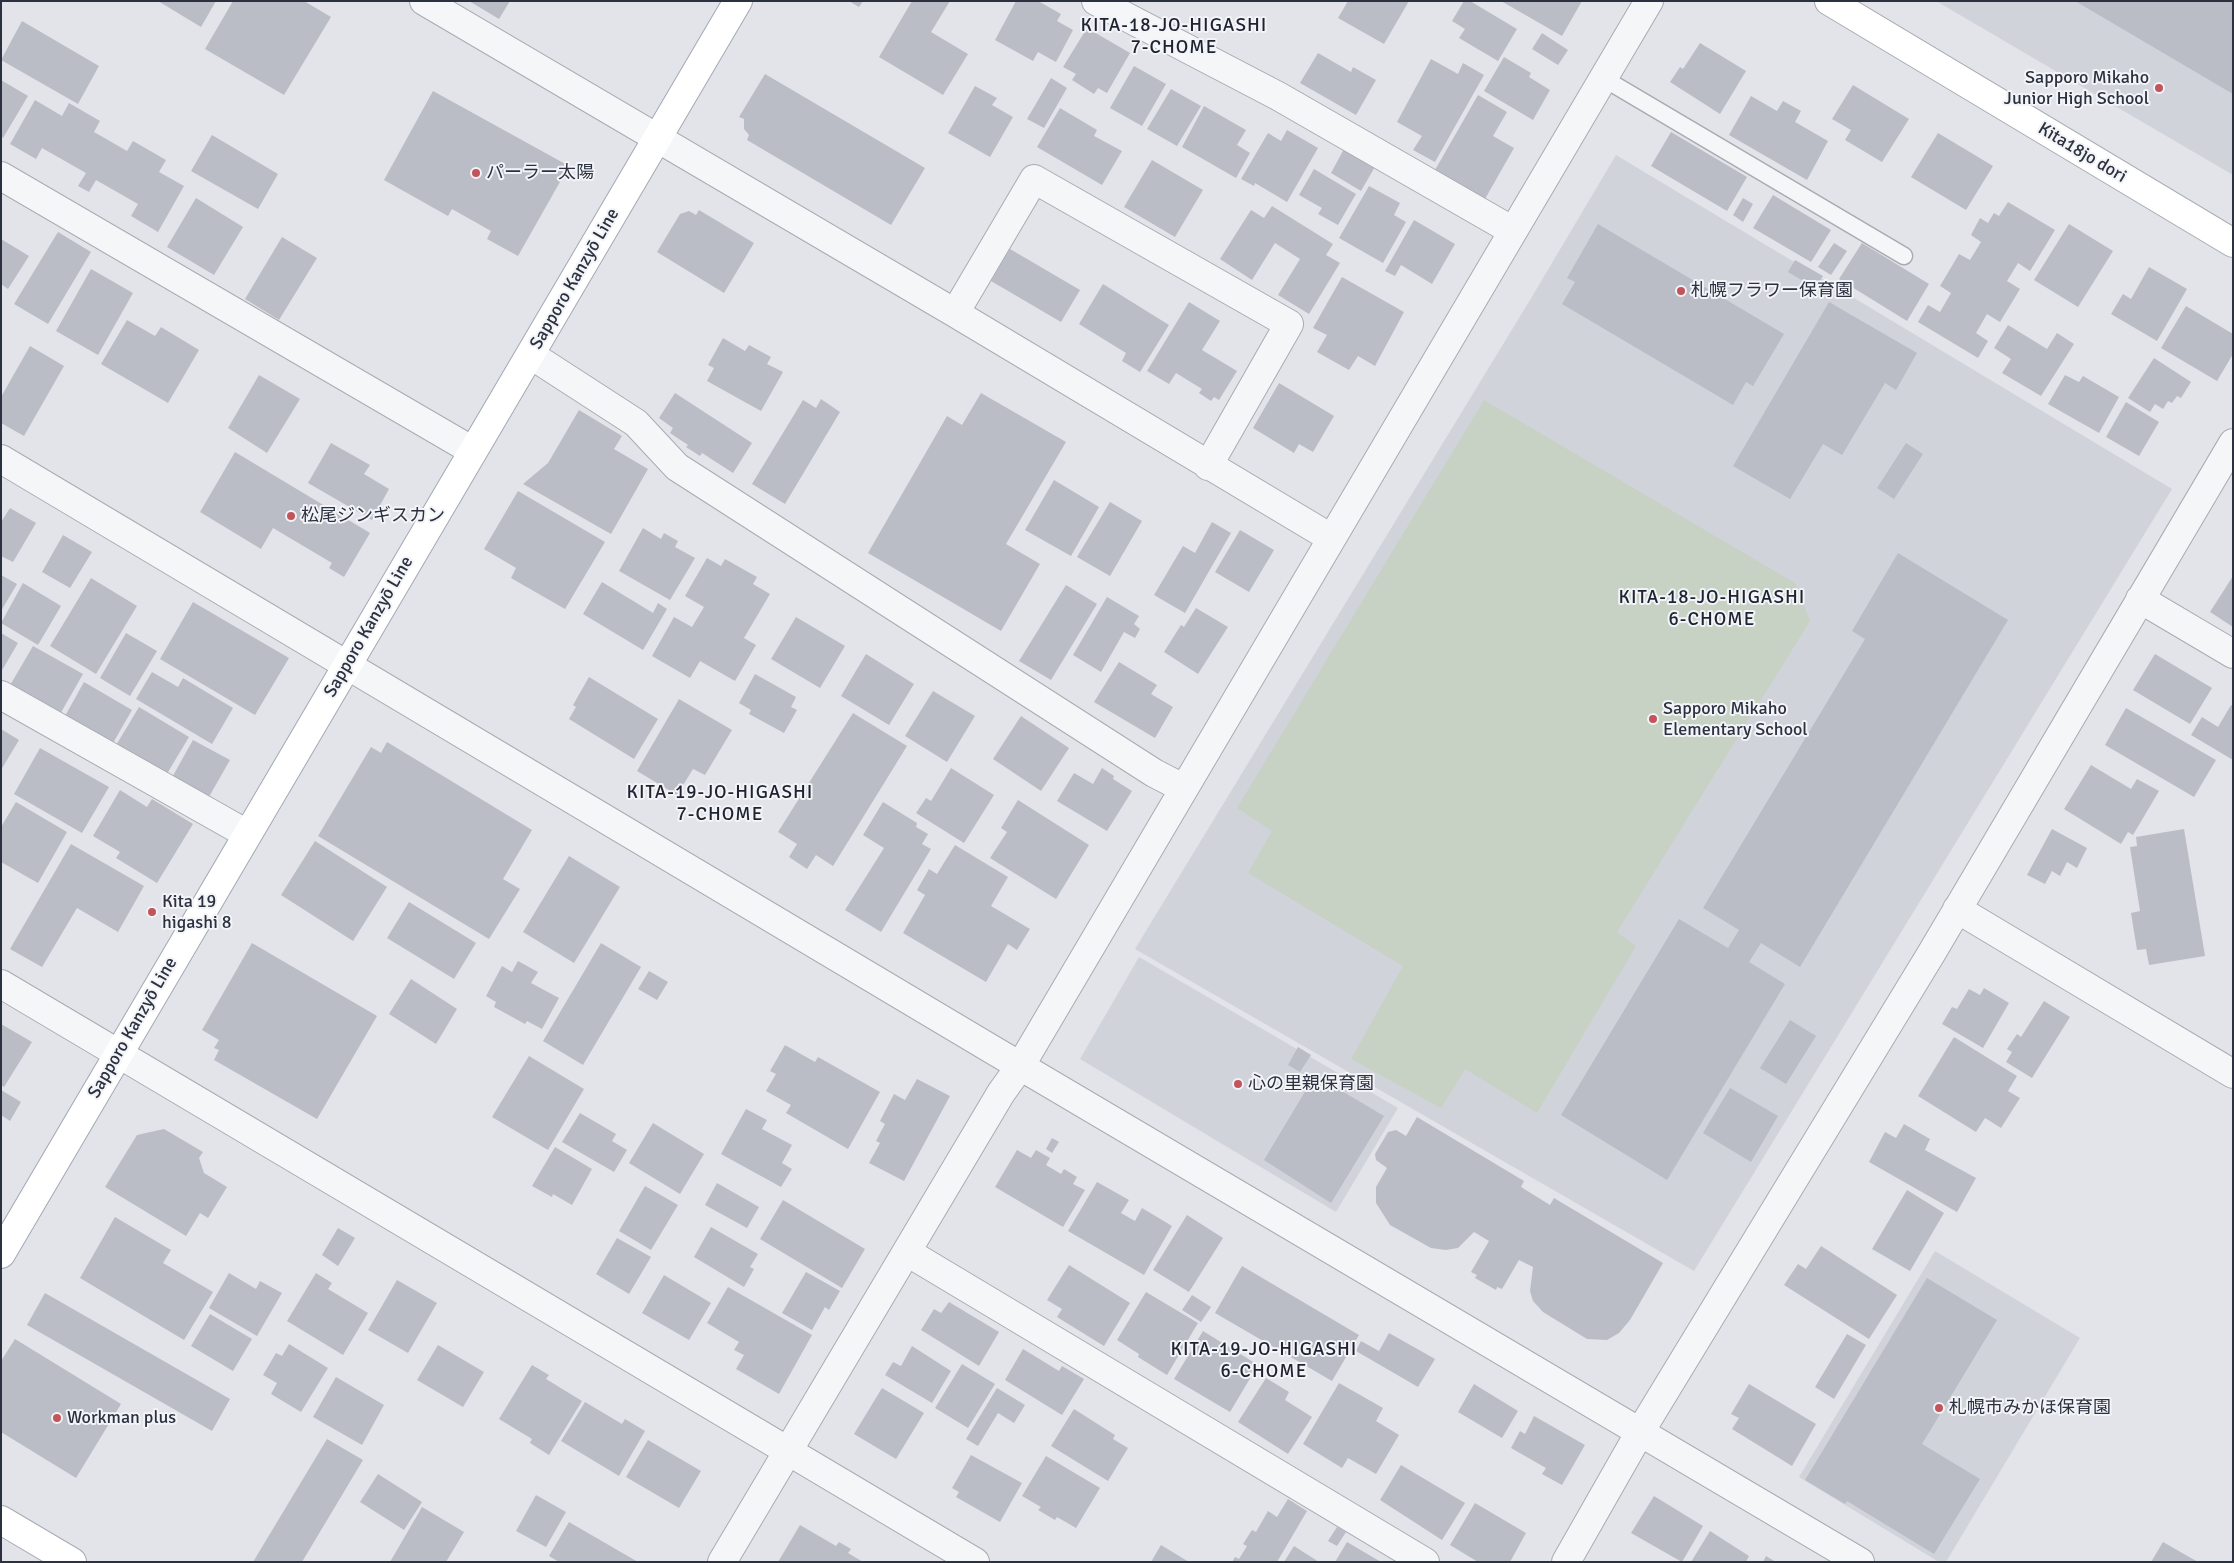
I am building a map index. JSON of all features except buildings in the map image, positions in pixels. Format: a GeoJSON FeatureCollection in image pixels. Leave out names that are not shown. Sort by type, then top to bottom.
{"type":"FeatureCollection","features":[{"type":"Feature","properties":{"kind":"main road","name":"Sapporo Kanzyō Line"},"geometry":{"type":"LineString","coordinates":[[1,1254],[738,1]]}},
{"type":"Feature","properties":{"kind":"main road","name":"Kita18jo dori"},"geometry":{"type":"LineString","coordinates":[[1829,1],[2233,243]]}},
{"type":"Feature","properties":{"kind":"main road"},"geometry":{"type":"LineString","coordinates":[[1,1520],[72,1562]]}},
{"type":"Feature","properties":{"kind":"street"},"geometry":{"type":"LineString","coordinates":[[424,1],[955,313],[1331,538]]}},
{"type":"Feature","properties":{"kind":"street"},"geometry":{"type":"LineString","coordinates":[[1096,1],[1278,96],[1513,232]]}},
{"type":"Feature","properties":{"kind":"street"},"geometry":{"type":"LineString","coordinates":[[722,1562],[1021,1065],[1649,1]]}},
{"type":"Feature","properties":{"kind":"street"},"geometry":{"type":"LineString","coordinates":[[1,176],[473,451]]}},
{"type":"Feature","properties":{"kind":"street"},"geometry":{"type":"LineString","coordinates":[[955,313],[1034,179],[1289,324],[1208,466]]}},
{"type":"Feature","properties":{"kind":"street"},"geometry":{"type":"LineString","coordinates":[[531,355],[636,423],[677,467],[1154,773],[1183,788]]}},
{"type":"Feature","properties":{"kind":"street"},"geometry":{"type":"LineString","coordinates":[[1566,1562],[1640,1432],[1957,909],[2140,599],[2231,451]]}},
{"type":"Feature","properties":{"kind":"street"},"geometry":{"type":"LineString","coordinates":[[1,459],[1860,1562]]}},
{"type":"Feature","properties":{"kind":"street"},"geometry":{"type":"LineString","coordinates":[[2140,599],[2233,654]]}},
{"type":"Feature","properties":{"kind":"street"},"geometry":{"type":"LineString","coordinates":[[1,695],[247,834]]}},
{"type":"Feature","properties":{"kind":"street"},"geometry":{"type":"LineString","coordinates":[[1957,909],[2233,1074]]}},
{"type":"Feature","properties":{"kind":"street"},"geometry":{"type":"LineString","coordinates":[[1,984],[974,1562]]}},
{"type":"Feature","properties":{"kind":"street"},"geometry":{"type":"LineString","coordinates":[[907,1252],[1425,1562]]}},
{"type":"Feature","properties":{"kind":"lane"},"geometry":{"type":"LineString","coordinates":[[1603,78],[1904,256]]}},
{"type":"Feature","properties":{"kind":"shaded area","name":"Sapporo Mikaho Junior High School"},"geometry":{"type":"Polygon","coordinates":[[[1936,1],[2233,1],[2233,175],[1936,1]]]}},
{"type":"Feature","properties":{"kind":"shaded area","name":"Sapporo Mikaho Elementary School"},"geometry":{"type":"Polygon","coordinates":[[[1616,155],[2172,489],[1694,1271],[1135,949],[1530,300],[1616,155]]]}},
{"type":"Feature","properties":{"kind":"shaded area","name":"心の里親保育園"},"geometry":{"type":"Polygon","coordinates":[[[1139,957],[1398,1108],[1336,1212],[1080,1059],[1139,957]]]}},
{"type":"Feature","properties":{"kind":"shaded area","name":"札幌市みかほ保育園"},"geometry":{"type":"Polygon","coordinates":[[[1935,1251],[2080,1338],[1946,1562],[1939,1562],[1799,1477],[1935,1251]]]}},
{"type":"Feature","properties":{"kind":"green space"},"geometry":{"type":"Polygon","coordinates":[[[1484,400],[1795,583],[1810,621],[1617,932],[1636,946],[1537,1113],[1465,1069],[1441,1108],[1351,1059],[1403,966],[1248,873],[1272,831],[1237,808],[1484,400]]]}},
{"type":"Feature","properties":{"kind":"place","name":"Sapporo Mikaho Junior High School"},"geometry":{"type":"Point","coordinates":[2159,88]}},
{"type":"Feature","properties":{"kind":"place","name":"パーラー太陽"},"geometry":{"type":"Point","coordinates":[476,173]}},
{"type":"Feature","properties":{"kind":"place","name":"札幌フラワー保育園"},"geometry":{"type":"Point","coordinates":[1681,291]}},
{"type":"Feature","properties":{"kind":"place","name":"松尾ジンギスカン"},"geometry":{"type":"Point","coordinates":[291,516]}},
{"type":"Feature","properties":{"kind":"place","name":"Sapporo Mikaho Elementary School"},"geometry":{"type":"Point","coordinates":[1653,719]}},
{"type":"Feature","properties":{"kind":"place","name":"Kita 19 higashi 8"},"geometry":{"type":"Point","coordinates":[152,912]}},
{"type":"Feature","properties":{"kind":"place","name":"心の里親保育園"},"geometry":{"type":"Point","coordinates":[1238,1084]}},
{"type":"Feature","properties":{"kind":"place","name":"札幌市みかほ保育園"},"geometry":{"type":"Point","coordinates":[1939,1408]}},
{"type":"Feature","properties":{"kind":"place","name":"Workman plus"},"geometry":{"type":"Point","coordinates":[57,1418]}},
{"type":"Feature","properties":{"kind":"district","name":"KITA-18-JO-HIGASHI 7-CHOME"},"geometry":{"type":"Point","coordinates":[1174,37]}},
{"type":"Feature","properties":{"kind":"district","name":"KITA-18-JO-HIGASHI 6-CHOME"},"geometry":{"type":"Point","coordinates":[1712,609]}},
{"type":"Feature","properties":{"kind":"district","name":"KITA-19-JO-HIGASHI 7-CHOME"},"geometry":{"type":"Point","coordinates":[720,804]}},
{"type":"Feature","properties":{"kind":"district","name":"KITA-19-JO-HIGASHI 6-CHOME"},"geometry":{"type":"Point","coordinates":[1264,1361]}}]}
